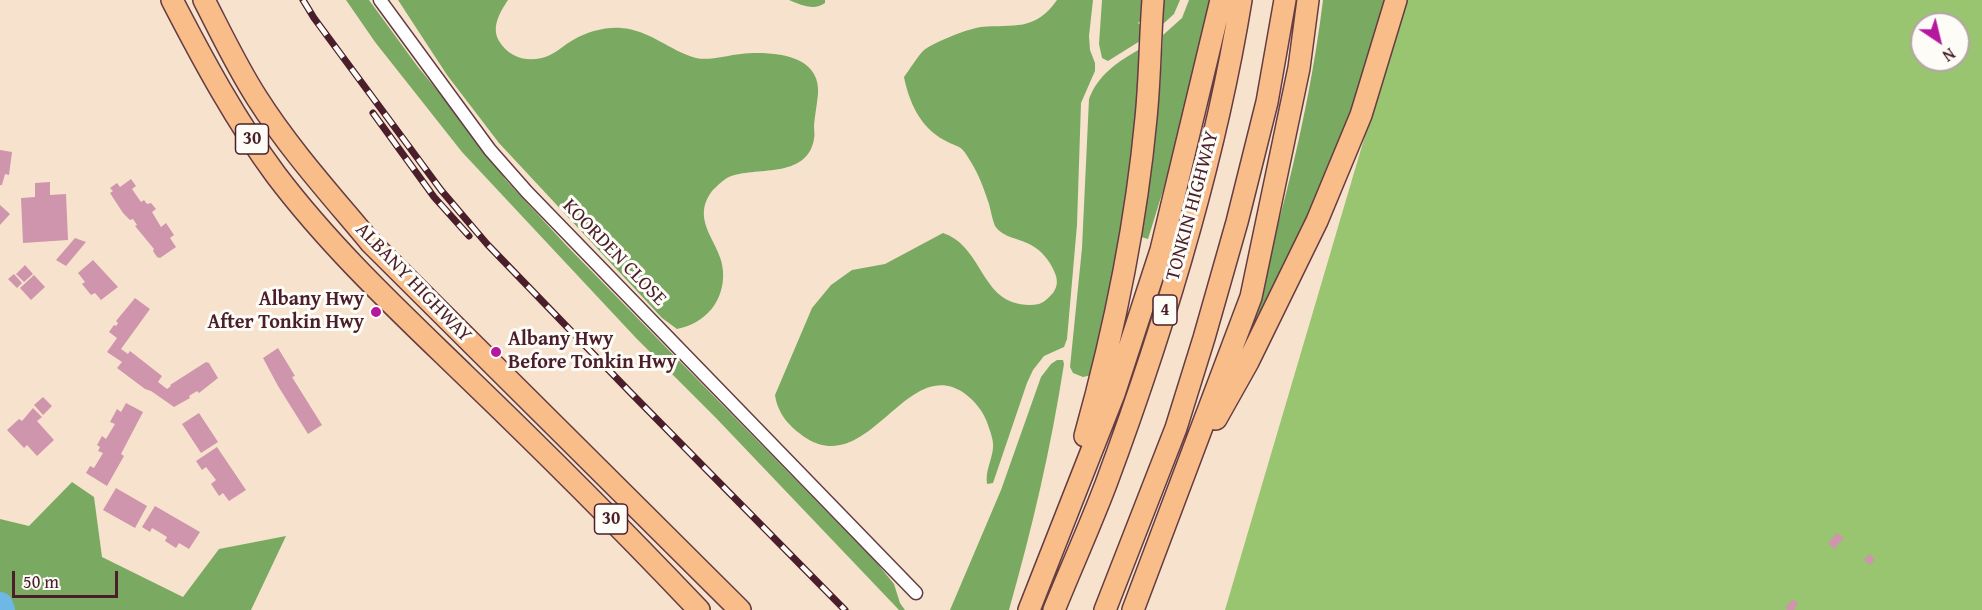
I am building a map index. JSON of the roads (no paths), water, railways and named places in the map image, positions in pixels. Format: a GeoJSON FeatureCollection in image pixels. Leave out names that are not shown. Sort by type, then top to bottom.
{"type":"FeatureCollection","features":[{"type":"Feature","properties":{"kind":"highway","name":"ALBANY HIGHWAY"},"geometry":{"type":"LineString","coordinates":[[172,0],[198,50],[254,142],[276,174],[322,231],[352,264],[699,610]]}},
{"type":"Feature","properties":{"kind":"highway","name":"ALBANY HIGHWAY"},"geometry":{"type":"LineString","coordinates":[[204,0],[241,71],[271,119],[371,243],[740,610]]}},
{"type":"Feature","properties":{"kind":"highway"},"geometry":{"type":"LineString","coordinates":[[1047,566],[1096,394],[1132,229],[1146,118],[1153,0]]}},
{"type":"Feature","properties":{"kind":"highway"},"geometry":{"type":"LineString","coordinates":[[1029,610],[1114,394],[1161,250],[1221,0]]}},
{"type":"Feature","properties":{"kind":"highway","name":"TONKIN HIGHWAY"},"geometry":{"type":"LineString","coordinates":[[1054,610],[1105,485],[1149,360],[1190,228],[1232,58],[1241,0]]}},
{"type":"Feature","properties":{"kind":"highway"},"geometry":{"type":"LineString","coordinates":[[1105,610],[1176,428],[1204,338],[1237,222],[1267,102],[1285,0]]}},
{"type":"Feature","properties":{"kind":"highway"},"geometry":{"type":"LineString","coordinates":[[1132,610],[1251,297],[1299,68],[1308,0]]}},
{"type":"Feature","properties":{"kind":"highway"},"geometry":{"type":"LineString","coordinates":[[1181,482],[1248,362],[1317,221],[1360,115],[1396,0]]}},
{"type":"Feature","properties":{"kind":"street","name":"KOORDEN CLOSE"},"geometry":{"type":"LineString","coordinates":[[380,0],[490,150],[526,192],[916,593]]}},
{"type":"Feature","properties":{"kind":"waterway"},"geometry":{"type":"LineString","coordinates":[[0,605],[2,610]]}},
{"type":"Feature","properties":{"kind":"railway"},"geometry":{"type":"LineString","coordinates":[[303,0],[441,190],[487,244],[845,610]]}},
{"type":"Feature","properties":{"kind":"railway"},"geometry":{"type":"LineString","coordinates":[[373,113],[434,197],[469,236]]}},
{"type":"Feature","properties":{"kind":"place","name":"Albany Hwy After Tonkin Hwy"},"geometry":{"type":"Point","coordinates":[376,312]}},
{"type":"Feature","properties":{"kind":"place","name":"Albany Hwy Before Tonkin Hwy"},"geometry":{"type":"Point","coordinates":[496,352]}}]}
